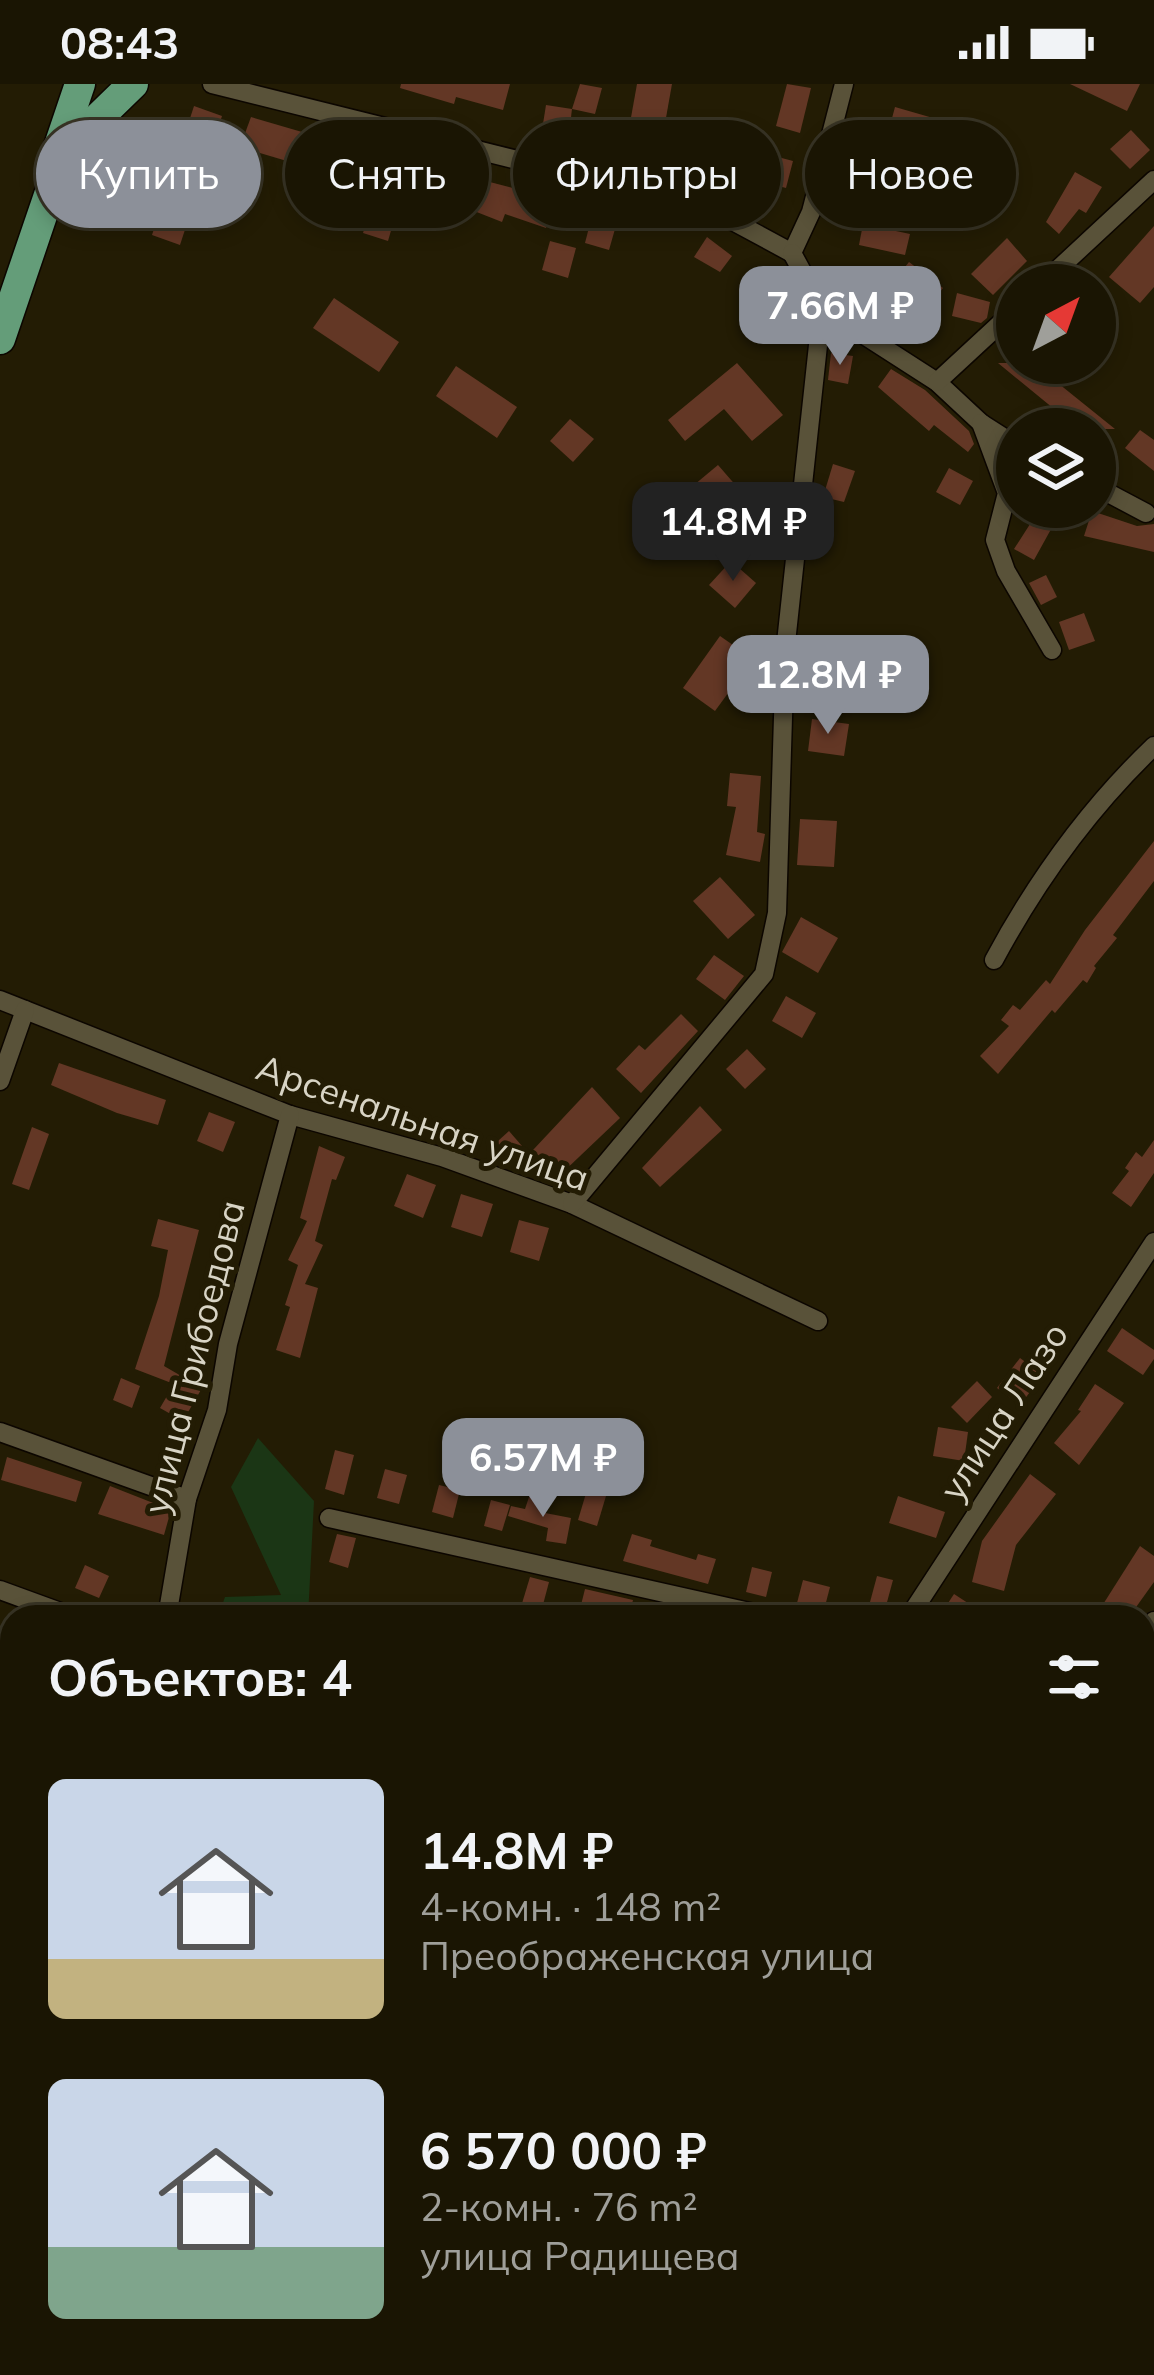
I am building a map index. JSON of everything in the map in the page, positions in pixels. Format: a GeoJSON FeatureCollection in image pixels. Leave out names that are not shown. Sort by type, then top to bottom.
{"type":"FeatureCollection","features":[{"type":"Feature","properties":{"kind":"main road"},"geometry":{"type":"LineString","coordinates":[[68,120],[80,84]]}},
{"type":"Feature","properties":{"kind":"main road"},"geometry":{"type":"LineString","coordinates":[[99,120],[133,84]]}},
{"type":"Feature","properties":{"kind":"main road"},"geometry":{"type":"LineString","coordinates":[[0,338],[38,228]]}},
{"type":"Feature","properties":{"kind":"street"},"geometry":{"type":"LineString","coordinates":[[212,84],[650,193],[731,220],[792,253],[822,308],[938,382],[996,433]]}},
{"type":"Feature","properties":{"kind":"street"},"geometry":{"type":"LineString","coordinates":[[792,253],[811,212],[844,84]]}},
{"type":"Feature","properties":{"kind":"street"},"geometry":{"type":"LineString","coordinates":[[1064,264],[1154,180]]}},
{"type":"Feature","properties":{"kind":"street"},"geometry":{"type":"LineString","coordinates":[[572,1204],[764,974],[777,913],[785,652],[822,308]]}},
{"type":"Feature","properties":{"kind":"street"},"geometry":{"type":"LineString","coordinates":[[938,382],[996,328]]}},
{"type":"Feature","properties":{"kind":"street"},"geometry":{"type":"LineString","coordinates":[[981,424],[1006,493],[995,540],[1006,571],[1052,650]]}},
{"type":"Feature","properties":{"kind":"street"},"geometry":{"type":"LineString","coordinates":[[1116,497],[1146,513]]}},
{"type":"Feature","properties":{"kind":"street"},"geometry":{"type":"LineString","coordinates":[[994,960],[1043,876],[1112,786],[1154,746]]}},
{"type":"Feature","properties":{"kind":"street","name":"Арсенальная улица"},"geometry":{"type":"LineString","coordinates":[[0,1000],[290,1115],[442,1157],[572,1204],[818,1322]]}},
{"type":"Feature","properties":{"kind":"street"},"geometry":{"type":"LineString","coordinates":[[0,1081],[25,1010]]}},
{"type":"Feature","properties":{"kind":"street","name":"улица Грибоедова"},"geometry":{"type":"LineString","coordinates":[[169,1605],[187,1499],[217,1410],[228,1344],[290,1115]]}},
{"type":"Feature","properties":{"kind":"street","name":"улица Лазо"},"geometry":{"type":"LineString","coordinates":[[917,1605],[1154,1242]]}},
{"type":"Feature","properties":{"kind":"street"},"geometry":{"type":"LineString","coordinates":[[0,1432],[187,1499]]}},
{"type":"Feature","properties":{"kind":"street"},"geometry":{"type":"LineString","coordinates":[[329,1518],[718,1605]]}},
{"type":"Feature","properties":{"kind":"street"},"geometry":{"type":"LineString","coordinates":[[0,1590],[41,1605]]}},
{"type":"Feature","properties":{"kind":"green space"},"geometry":{"type":"Polygon","coordinates":[[[258,1438],[314,1501],[309,1605],[222,1605],[225,1597],[281,1595],[231,1487],[258,1438]]]}},
{"type":"Feature","properties":{"kind":"building"},"geometry":{"type":"Polygon","coordinates":[[[401,84],[510,84],[503,110],[456,97],[454,104],[400,88],[401,84]]]}},
{"type":"Feature","properties":{"kind":"building"},"geometry":{"type":"Polygon","coordinates":[[[580,84],[602,88],[595,114],[572,109],[580,84]]]}},
{"type":"Feature","properties":{"kind":"building"},"geometry":{"type":"Polygon","coordinates":[[[637,84],[672,84],[666,120],[631,120],[637,84]]]}},
{"type":"Feature","properties":{"kind":"building"},"geometry":{"type":"Polygon","coordinates":[[[787,84],[811,88],[800,133],[781,127],[778,120],[787,84]]]}},
{"type":"Feature","properties":{"kind":"building"},"geometry":{"type":"Polygon","coordinates":[[[1070,84],[1140,84],[1127,111],[1070,84]]]}},
{"type":"Feature","properties":{"kind":"building"},"geometry":{"type":"Polygon","coordinates":[[[546,105],[572,109],[571,120],[544,120],[546,105]]]}},
{"type":"Feature","properties":{"kind":"building"},"geometry":{"type":"Polygon","coordinates":[[[194,106],[222,116],[221,120],[189,120],[194,106]]]}},
{"type":"Feature","properties":{"kind":"building"},"geometry":{"type":"Polygon","coordinates":[[[895,107],[940,120],[892,120],[895,107]]]}},
{"type":"Feature","properties":{"kind":"building"},"geometry":{"type":"Polygon","coordinates":[[[251,117],[285,127],[285,160],[261,153],[261,120],[251,117]]]}},
{"type":"Feature","properties":{"kind":"building"},"geometry":{"type":"Polygon","coordinates":[[[1131,130],[1150,150],[1130,169],[1110,149],[1131,130]]]}},
{"type":"Feature","properties":{"kind":"building"},"geometry":{"type":"Polygon","coordinates":[[[781,158],[793,161],[786,188],[781,187],[781,158]]]}},
{"type":"Feature","properties":{"kind":"building"},"geometry":{"type":"Polygon","coordinates":[[[1075,172],[1102,187],[1086,213],[1079,209],[1059,234],[1046,222],[1075,172]]]}},
{"type":"Feature","properties":{"kind":"building"},"geometry":{"type":"Polygon","coordinates":[[[489,182],[513,188],[513,217],[505,214],[502,222],[489,217],[489,182]]]}},
{"type":"Feature","properties":{"kind":"building"},"geometry":{"type":"Polygon","coordinates":[[[1154,226],[1154,287],[1140,303],[1116,283],[1116,269],[1154,226]]]}},
{"type":"Feature","properties":{"kind":"building"},"geometry":{"type":"Polygon","coordinates":[[[154,228],[186,228],[180,245],[152,235],[154,228]]]}},
{"type":"Feature","properties":{"kind":"building"},"geometry":{"type":"Polygon","coordinates":[[[364,228],[392,228],[388,241],[363,233],[364,228]]]}},
{"type":"Feature","properties":{"kind":"building"},"geometry":{"type":"Polygon","coordinates":[[[589,228],[615,228],[609,250],[585,243],[589,228]]]}},
{"type":"Feature","properties":{"kind":"building"},"geometry":{"type":"Polygon","coordinates":[[[862,228],[910,234],[905,255],[859,245],[862,228]]]}},
{"type":"Feature","properties":{"kind":"building"},"geometry":{"type":"Polygon","coordinates":[[[707,237],[732,256],[720,272],[694,257],[707,237]]]}},
{"type":"Feature","properties":{"kind":"building"},"geometry":{"type":"Polygon","coordinates":[[[1007,238],[1027,261],[996,264],[993,295],[971,274],[1007,238]]]}},
{"type":"Feature","properties":{"kind":"building"},"geometry":{"type":"Polygon","coordinates":[[[550,241],[576,248],[568,278],[542,270],[550,241]]]}},
{"type":"Feature","properties":{"kind":"building"},"geometry":{"type":"Polygon","coordinates":[[[909,262],[943,288],[928,307],[894,281],[909,262]]]}},
{"type":"Feature","properties":{"kind":"building"},"geometry":{"type":"Polygon","coordinates":[[[769,280],[793,301],[773,323],[749,302],[769,280]]]}},
{"type":"Feature","properties":{"kind":"building"},"geometry":{"type":"Polygon","coordinates":[[[957,293],[990,302],[987,318],[981,323],[952,316],[957,293]]]}},
{"type":"Feature","properties":{"kind":"building"},"geometry":{"type":"Polygon","coordinates":[[[334,298],[399,342],[379,372],[313,328],[334,298]]]}},
{"type":"Feature","properties":{"kind":"building"},"geometry":{"type":"Polygon","coordinates":[[[831,353],[853,356],[848,384],[828,380],[831,353]]]}},
{"type":"Feature","properties":{"kind":"building"},"geometry":{"type":"Polygon","coordinates":[[[737,363],[783,415],[752,441],[724,409],[685,441],[668,420],[737,363]]]}},
{"type":"Feature","properties":{"kind":"building"},"geometry":{"type":"Polygon","coordinates":[[[456,366],[517,407],[497,438],[436,396],[456,366]]]}},
{"type":"Feature","properties":{"kind":"building"},"geometry":{"type":"Polygon","coordinates":[[[891,369],[925,390],[969,431],[974,444],[968,452],[934,425],[929,431],[878,387],[891,369]]]}},
{"type":"Feature","properties":{"kind":"building"},"geometry":{"type":"Polygon","coordinates":[[[1024,384],[1059,384],[1089,408],[1053,408],[1024,384]]]}},
{"type":"Feature","properties":{"kind":"building"},"geometry":{"type":"Polygon","coordinates":[[[570,419],[594,439],[573,462],[550,441],[570,419]]]}},
{"type":"Feature","properties":{"kind":"building"},"geometry":{"type":"Polygon","coordinates":[[[1140,430],[1154,440],[1154,471],[1125,448],[1140,430]]]}},
{"type":"Feature","properties":{"kind":"building"},"geometry":{"type":"Polygon","coordinates":[[[833,464],[855,471],[844,502],[823,497],[833,464]]]}},
{"type":"Feature","properties":{"kind":"building"},"geometry":{"type":"Polygon","coordinates":[[[718,465],[745,496],[721,516],[694,485],[718,465]]]}},
{"type":"Feature","properties":{"kind":"building"},"geometry":{"type":"Polygon","coordinates":[[[949,468],[973,481],[960,505],[936,492],[949,468]]]}},
{"type":"Feature","properties":{"kind":"building"},"geometry":{"type":"Polygon","coordinates":[[[1116,519],[1137,526],[1154,524],[1154,552],[1084,536],[1087,528],[1116,528],[1116,519]]]}},
{"type":"Feature","properties":{"kind":"building"},"geometry":{"type":"Polygon","coordinates":[[[1027,528],[1052,528],[1034,560],[1014,549],[1027,528]]]}},
{"type":"Feature","properties":{"kind":"building"},"geometry":{"type":"Polygon","coordinates":[[[731,561],[756,583],[735,608],[709,585],[731,561]]]}},
{"type":"Feature","properties":{"kind":"building"},"geometry":{"type":"Polygon","coordinates":[[[1046,575],[1057,597],[1041,605],[1029,583],[1046,575]]]}},
{"type":"Feature","properties":{"kind":"building"},"geometry":{"type":"Polygon","coordinates":[[[1084,613],[1095,641],[1069,650],[1059,622],[1084,613]]]}},
{"type":"Feature","properties":{"kind":"building"},"geometry":{"type":"Polygon","coordinates":[[[720,636],[753,659],[715,711],[683,688],[720,636]]]}},
{"type":"Feature","properties":{"kind":"building"},"geometry":{"type":"Polygon","coordinates":[[[820,657],[856,661],[853,693],[817,689],[820,657]]]}},
{"type":"Feature","properties":{"kind":"building"},"geometry":{"type":"Polygon","coordinates":[[[812,719],[849,724],[844,756],[808,751],[812,719]]]}},
{"type":"Feature","properties":{"kind":"building"},"geometry":{"type":"Polygon","coordinates":[[[730,773],[761,776],[757,832],[765,834],[760,862],[726,855],[736,807],[727,806],[730,773]]]}},
{"type":"Feature","properties":{"kind":"building"},"geometry":{"type":"Polygon","coordinates":[[[800,819],[837,821],[834,867],[797,865],[800,819]]]}},
{"type":"Feature","properties":{"kind":"building"},"geometry":{"type":"Polygon","coordinates":[[[1154,841],[1154,881],[1113,935],[1117,938],[1094,966],[1087,983],[1083,980],[1055,1013],[1052,1010],[998,1074],[980,1056],[1009,1026],[1001,1020],[1013,1005],[1020,1010],[1046,980],[1050,984],[1154,841]]]}},
{"type":"Feature","properties":{"kind":"building"},"geometry":{"type":"Polygon","coordinates":[[[720,877],[755,915],[728,939],[693,901],[720,877]]]}},
{"type":"Feature","properties":{"kind":"building"},"geometry":{"type":"Polygon","coordinates":[[[801,917],[838,938],[818,973],[782,952],[801,917]]]}},
{"type":"Feature","properties":{"kind":"building"},"geometry":{"type":"Polygon","coordinates":[[[714,955],[744,976],[725,1000],[696,979],[714,955]]]}},
{"type":"Feature","properties":{"kind":"building"},"geometry":{"type":"Polygon","coordinates":[[[786,996],[816,1013],[802,1038],[772,1021],[786,996]]]}},
{"type":"Feature","properties":{"kind":"building"},"geometry":{"type":"Polygon","coordinates":[[[681,1014],[698,1031],[641,1093],[616,1069],[639,1045],[645,1050],[681,1014]]]}},
{"type":"Feature","properties":{"kind":"building"},"geometry":{"type":"Polygon","coordinates":[[[747,1049],[766,1069],[745,1089],[726,1069],[747,1049]]]}},
{"type":"Feature","properties":{"kind":"building"},"geometry":{"type":"Polygon","coordinates":[[[59,1063],[166,1100],[158,1125],[51,1085],[59,1063]]]}},
{"type":"Feature","properties":{"kind":"building"},"geometry":{"type":"Polygon","coordinates":[[[592,1087],[620,1118],[559,1176],[533,1150],[592,1087]]]}},
{"type":"Feature","properties":{"kind":"building"},"geometry":{"type":"Polygon","coordinates":[[[700,1106],[722,1130],[660,1187],[642,1168],[700,1106]]]}},
{"type":"Feature","properties":{"kind":"building"},"geometry":{"type":"Polygon","coordinates":[[[209,1112],[235,1122],[223,1152],[197,1141],[209,1112]]]}},
{"type":"Feature","properties":{"kind":"building"},"geometry":{"type":"Polygon","coordinates":[[[32,1127],[49,1134],[29,1190],[12,1184],[32,1127]]]}},
{"type":"Feature","properties":{"kind":"building"},"geometry":{"type":"Polygon","coordinates":[[[509,1131],[522,1146],[502,1164],[488,1150],[509,1131]]]}},
{"type":"Feature","properties":{"kind":"building"},"geometry":{"type":"Polygon","coordinates":[[[1154,1140],[1154,1173],[1131,1207],[1112,1193],[1136,1152],[1142,1157],[1154,1140]]]}},
{"type":"Feature","properties":{"kind":"building"},"geometry":{"type":"Polygon","coordinates":[[[319,1146],[345,1157],[336,1180],[332,1179],[315,1241],[323,1245],[305,1284],[318,1288],[300,1358],[276,1350],[298,1265],[288,1260],[307,1221],[300,1218],[319,1146]]]}},
{"type":"Feature","properties":{"kind":"building"},"geometry":{"type":"Polygon","coordinates":[[[407,1174],[436,1185],[423,1218],[394,1206],[407,1174]]]}},
{"type":"Feature","properties":{"kind":"building"},"geometry":{"type":"Polygon","coordinates":[[[461,1194],[493,1204],[482,1237],[451,1227],[461,1194]]]}},
{"type":"Feature","properties":{"kind":"building"},"geometry":{"type":"Polygon","coordinates":[[[158,1219],[199,1230],[164,1366],[202,1388],[183,1421],[160,1408],[174,1384],[135,1369],[159,1296],[168,1250],[151,1246],[158,1219]]]}},
{"type":"Feature","properties":{"kind":"building"},"geometry":{"type":"Polygon","coordinates":[[[519,1220],[549,1228],[539,1261],[510,1252],[519,1220]]]}},
{"type":"Feature","properties":{"kind":"building"},"geometry":{"type":"Polygon","coordinates":[[[1122,1328],[1154,1350],[1154,1359],[1143,1375],[1107,1351],[1122,1328]]]}},
{"type":"Feature","properties":{"kind":"building"},"geometry":{"type":"Polygon","coordinates":[[[1020,1358],[1043,1375],[1020,1405],[997,1388],[1020,1358]]]}},
{"type":"Feature","properties":{"kind":"building"},"geometry":{"type":"Polygon","coordinates":[[[121,1378],[140,1386],[132,1408],[113,1400],[121,1378]]]}},
{"type":"Feature","properties":{"kind":"building"},"geometry":{"type":"Polygon","coordinates":[[[977,1381],[992,1397],[967,1423],[951,1407],[977,1381]]]}},
{"type":"Feature","properties":{"kind":"building"},"geometry":{"type":"Polygon","coordinates":[[[1095,1384],[1124,1403],[1079,1465],[1054,1443],[1081,1411],[1095,1384]]]}},
{"type":"Feature","properties":{"kind":"building"},"geometry":{"type":"Polygon","coordinates":[[[938,1427],[968,1432],[964,1461],[933,1456],[938,1427]]]}},
{"type":"Feature","properties":{"kind":"building"},"geometry":{"type":"Polygon","coordinates":[[[335,1450],[354,1455],[344,1495],[325,1489],[335,1450]]]}},
{"type":"Feature","properties":{"kind":"building"},"geometry":{"type":"Polygon","coordinates":[[[7,1457],[82,1482],[76,1502],[1,1480],[7,1457]]]}},
{"type":"Feature","properties":{"kind":"building"},"geometry":{"type":"Polygon","coordinates":[[[385,1469],[407,1475],[399,1504],[377,1498],[385,1469]]]}},
{"type":"Feature","properties":{"kind":"building"},"geometry":{"type":"Polygon","coordinates":[[[1030,1474],[1056,1494],[1016,1545],[1004,1591],[972,1582],[982,1541],[1030,1474]]]}},
{"type":"Feature","properties":{"kind":"building"},"geometry":{"type":"Polygon","coordinates":[[[439,1485],[460,1490],[453,1518],[432,1512],[439,1485]]]}},
{"type":"Feature","properties":{"kind":"building"},"geometry":{"type":"Polygon","coordinates":[[[110,1486],[171,1510],[164,1535],[98,1514],[110,1486]]]}},
{"type":"Feature","properties":{"kind":"building"},"geometry":{"type":"Polygon","coordinates":[[[587,1490],[606,1496],[597,1526],[578,1520],[587,1490]]]}},
{"type":"Feature","properties":{"kind":"building"},"geometry":{"type":"Polygon","coordinates":[[[530,1494],[544,1499],[540,1512],[571,1518],[566,1544],[546,1541],[548,1528],[508,1516],[511,1506],[525,1509],[530,1494]]]}},
{"type":"Feature","properties":{"kind":"building"},"geometry":{"type":"Polygon","coordinates":[[[898,1496],[945,1512],[936,1538],[889,1523],[898,1496]]]}},
{"type":"Feature","properties":{"kind":"building"},"geometry":{"type":"Polygon","coordinates":[[[491,1500],[510,1505],[502,1531],[484,1526],[491,1500]]]}},
{"type":"Feature","properties":{"kind":"building"},"geometry":{"type":"Polygon","coordinates":[[[337,1534],[356,1538],[348,1568],[329,1562],[337,1534]]]}},
{"type":"Feature","properties":{"kind":"building"},"geometry":{"type":"Polygon","coordinates":[[[632,1534],[652,1540],[650,1546],[696,1560],[698,1554],[716,1559],[708,1584],[623,1561],[632,1534]]]}},
{"type":"Feature","properties":{"kind":"building"},"geometry":{"type":"Polygon","coordinates":[[[1140,1546],[1154,1556],[1154,1582],[1138,1605],[1103,1605],[1140,1546]]]}},
{"type":"Feature","properties":{"kind":"building"},"geometry":{"type":"Polygon","coordinates":[[[85,1565],[109,1576],[99,1598],[75,1588],[85,1565]]]}},
{"type":"Feature","properties":{"kind":"building"},"geometry":{"type":"Polygon","coordinates":[[[752,1567],[772,1572],[766,1597],[746,1592],[752,1567]]]}},
{"type":"Feature","properties":{"kind":"building"},"geometry":{"type":"Polygon","coordinates":[[[877,1576],[893,1580],[886,1605],[869,1605],[877,1576]]]}},
{"type":"Feature","properties":{"kind":"building"},"geometry":{"type":"Polygon","coordinates":[[[530,1577],[549,1582],[543,1605],[522,1605],[530,1577]]]}},
{"type":"Feature","properties":{"kind":"building"},"geometry":{"type":"Polygon","coordinates":[[[803,1580],[830,1587],[825,1605],[797,1603],[803,1580]]]}},
{"type":"Feature","properties":{"kind":"building"},"geometry":{"type":"Polygon","coordinates":[[[585,1589],[633,1600],[632,1605],[581,1605],[585,1589]]]}},
{"type":"Feature","properties":{"kind":"building"},"geometry":{"type":"Polygon","coordinates":[[[954,1594],[971,1605],[947,1605],[954,1594]]]}}]}
